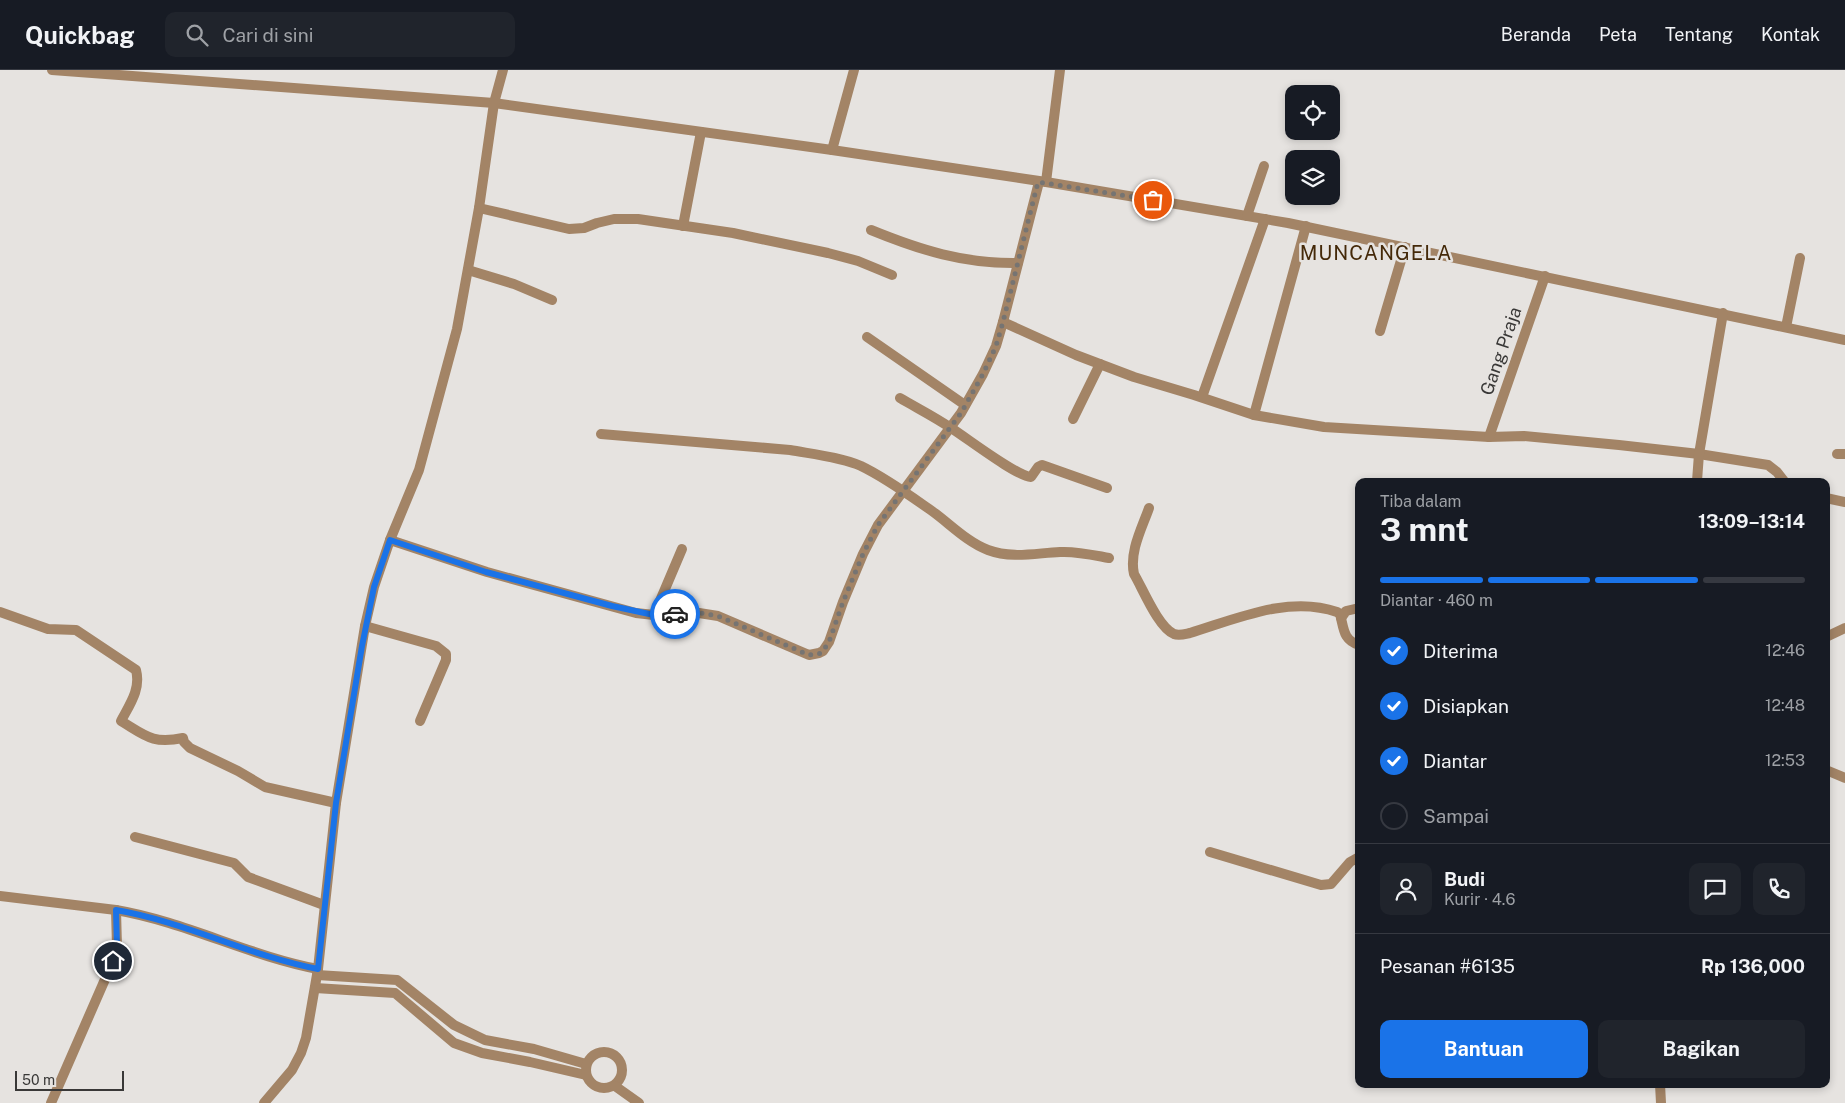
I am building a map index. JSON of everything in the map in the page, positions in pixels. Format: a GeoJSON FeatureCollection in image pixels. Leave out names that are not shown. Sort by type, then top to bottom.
{"type":"FeatureCollection","features":[{"type":"Feature","properties":{"kind":"street"},"geometry":{"type":"LineString","coordinates":[[52,70],[201,75],[494,103],[832,150],[1042,182],[1306,226],[1845,340]]}},
{"type":"Feature","properties":{"kind":"street"},"geometry":{"type":"LineString","coordinates":[[264,1103],[292,1070],[306,1038],[315,988],[336,803],[366,626],[374,587],[390,540],[419,470],[457,329],[479,208],[494,103],[503,70]]}},
{"type":"Feature","properties":{"kind":"street"},"geometry":{"type":"LineString","coordinates":[[832,150],[854,70]]}},
{"type":"Feature","properties":{"kind":"street"},"geometry":{"type":"LineString","coordinates":[[390,540],[486,572],[612,606],[654,615],[700,613],[718,616],[809,655],[819,654],[829,642],[843,602],[874,532],[965,405],[983,374],[996,346],[1042,182],[1060,70]]}},
{"type":"Feature","properties":{"kind":"street"},"geometry":{"type":"LineString","coordinates":[[683,226],[701,132]]}},
{"type":"Feature","properties":{"kind":"street"},"geometry":{"type":"LineString","coordinates":[[1247,216],[1264,166]]}},
{"type":"Feature","properties":{"kind":"street"},"geometry":{"type":"LineString","coordinates":[[479,208],[569,229],[584,228],[614,219],[638,219],[733,234],[828,253],[858,261],[892,275]]}},
{"type":"Feature","properties":{"kind":"street"},"geometry":{"type":"LineString","coordinates":[[1202,398],[1265,219]]}},
{"type":"Feature","properties":{"kind":"street"},"geometry":{"type":"LineString","coordinates":[[1254,415],[1306,226]]}},
{"type":"Feature","properties":{"kind":"street"},"geometry":{"type":"LineString","coordinates":[[871,230],[913,247],[944,256],[980,262],[1018,263]]}},
{"type":"Feature","properties":{"kind":"street"},"geometry":{"type":"LineString","coordinates":[[1380,330],[1405,247]]}},
{"type":"Feature","properties":{"kind":"street"},"geometry":{"type":"LineString","coordinates":[[1786,327],[1800,258]]}},
{"type":"Feature","properties":{"kind":"street"},"geometry":{"type":"LineString","coordinates":[[468,270],[514,284],[552,300]]}},
{"type":"Feature","properties":{"kind":"street","name":"Gang Praja"},"geometry":{"type":"LineString","coordinates":[[1489,437],[1545,276]]}},
{"type":"Feature","properties":{"kind":"street"},"geometry":{"type":"LineString","coordinates":[[1697,478],[1699,454],[1723,313]]}},
{"type":"Feature","properties":{"kind":"street"},"geometry":{"type":"LineString","coordinates":[[1003,322],[1134,377],[1254,415],[1324,427],[1489,437],[1524,436],[1699,454],[1768,465],[1782,478]]}},
{"type":"Feature","properties":{"kind":"street"},"geometry":{"type":"LineString","coordinates":[[867,338],[965,405]]}},
{"type":"Feature","properties":{"kind":"street"},"geometry":{"type":"LineString","coordinates":[[1073,419],[1100,364]]}},
{"type":"Feature","properties":{"kind":"street"},"geometry":{"type":"LineString","coordinates":[[900,398],[950,427],[1027,477],[1031,477],[1038,467],[1042,465],[1107,488]]}},
{"type":"Feature","properties":{"kind":"street"},"geometry":{"type":"LineString","coordinates":[[601,434],[790,450],[814,454],[860,466],[903,491],[943,519],[967,539],[988,550],[1028,556],[1060,552],[1082,553],[1109,558]]}},
{"type":"Feature","properties":{"kind":"street"},"geometry":{"type":"LineString","coordinates":[[1830,499],[1845,502]]}},
{"type":"Feature","properties":{"kind":"street"},"geometry":{"type":"LineString","coordinates":[[1149,508],[1133,554],[1132,565],[1134,574],[1162,624],[1174,634],[1190,633],[1279,608],[1293,606],[1337,612],[1341,618],[1346,637],[1350,642],[1355,644]]}},
{"type":"Feature","properties":{"kind":"street"},"geometry":{"type":"LineString","coordinates":[[654,615],[682,549]]}},
{"type":"Feature","properties":{"kind":"street"},"geometry":{"type":"LineString","coordinates":[[1341,618],[1346,611],[1355,609]]}},
{"type":"Feature","properties":{"kind":"street"},"geometry":{"type":"LineString","coordinates":[[0,612],[48,629],[76,630],[136,670],[138,678],[136,695],[121,721],[151,739],[168,741],[183,738],[190,748],[238,771],[265,787],[336,803]]}},
{"type":"Feature","properties":{"kind":"street"},"geometry":{"type":"LineString","coordinates":[[366,626],[436,646],[446,654],[446,660],[420,721]]}},
{"type":"Feature","properties":{"kind":"street"},"geometry":{"type":"LineString","coordinates":[[1830,635],[1845,628]]}},
{"type":"Feature","properties":{"kind":"street"},"geometry":{"type":"LineString","coordinates":[[1830,772],[1845,778]]}},
{"type":"Feature","properties":{"kind":"street"},"geometry":{"type":"LineString","coordinates":[[136,837],[234,863],[248,877],[324,905]]}},
{"type":"Feature","properties":{"kind":"street"},"geometry":{"type":"LineString","coordinates":[[1210,852],[1320,885],[1331,884],[1350,862],[1355,859]]}},
{"type":"Feature","properties":{"kind":"street"},"geometry":{"type":"LineString","coordinates":[[0,896],[116,910],[164,920],[317,972],[397,980],[454,1024],[485,1040],[534,1049],[586,1064]]}},
{"type":"Feature","properties":{"kind":"street"},"geometry":{"type":"LineString","coordinates":[[51,1103],[113,961],[117,947],[116,910]]}},
{"type":"Feature","properties":{"kind":"street"},"geometry":{"type":"LineString","coordinates":[[315,988],[395,993],[454,1043],[482,1053],[586,1075]]}},
{"type":"Feature","properties":{"kind":"street"},"geometry":{"type":"LineString","coordinates":[[424,1017],[434,1008]]}},
{"type":"Feature","properties":{"kind":"street"},"geometry":{"type":"LineString","coordinates":[[605,1051],[616,1055],[622,1065],[622,1076],[615,1086],[604,1089],[593,1085],[586,1075],[586,1064],[594,1055],[605,1051]]}},
{"type":"Feature","properties":{"kind":"street"},"geometry":{"type":"LineString","coordinates":[[615,1086],[639,1103]]}},
{"type":"Feature","properties":{"kind":"street"},"geometry":{"type":"LineString","coordinates":[[1660,1088],[1661,1103]]}},
{"type":"Feature","properties":{"kind":"way so far"},"geometry":{"type":"LineString","coordinates":[[675,614],[700,613],[718,616],[809,655],[819,654],[823,651],[829,642],[863,554],[878,525],[928,454],[961,413],[996,346],[1038,182],[1153,200]]}},
{"type":"Feature","properties":{"kind":"district","name":"MUNCANGELA"},"geometry":{"type":"Point","coordinates":[1376,253]}},
{"type":"Feature","properties":{"kind":"route"},"geometry":{"type":"LineString","coordinates":[[113,961],[117,947],[116,910],[164,920],[288,963],[318,969],[336,803],[362,646],[374,587],[390,540],[486,572],[515,578],[612,606],[654,615],[675,614]]}}]}
